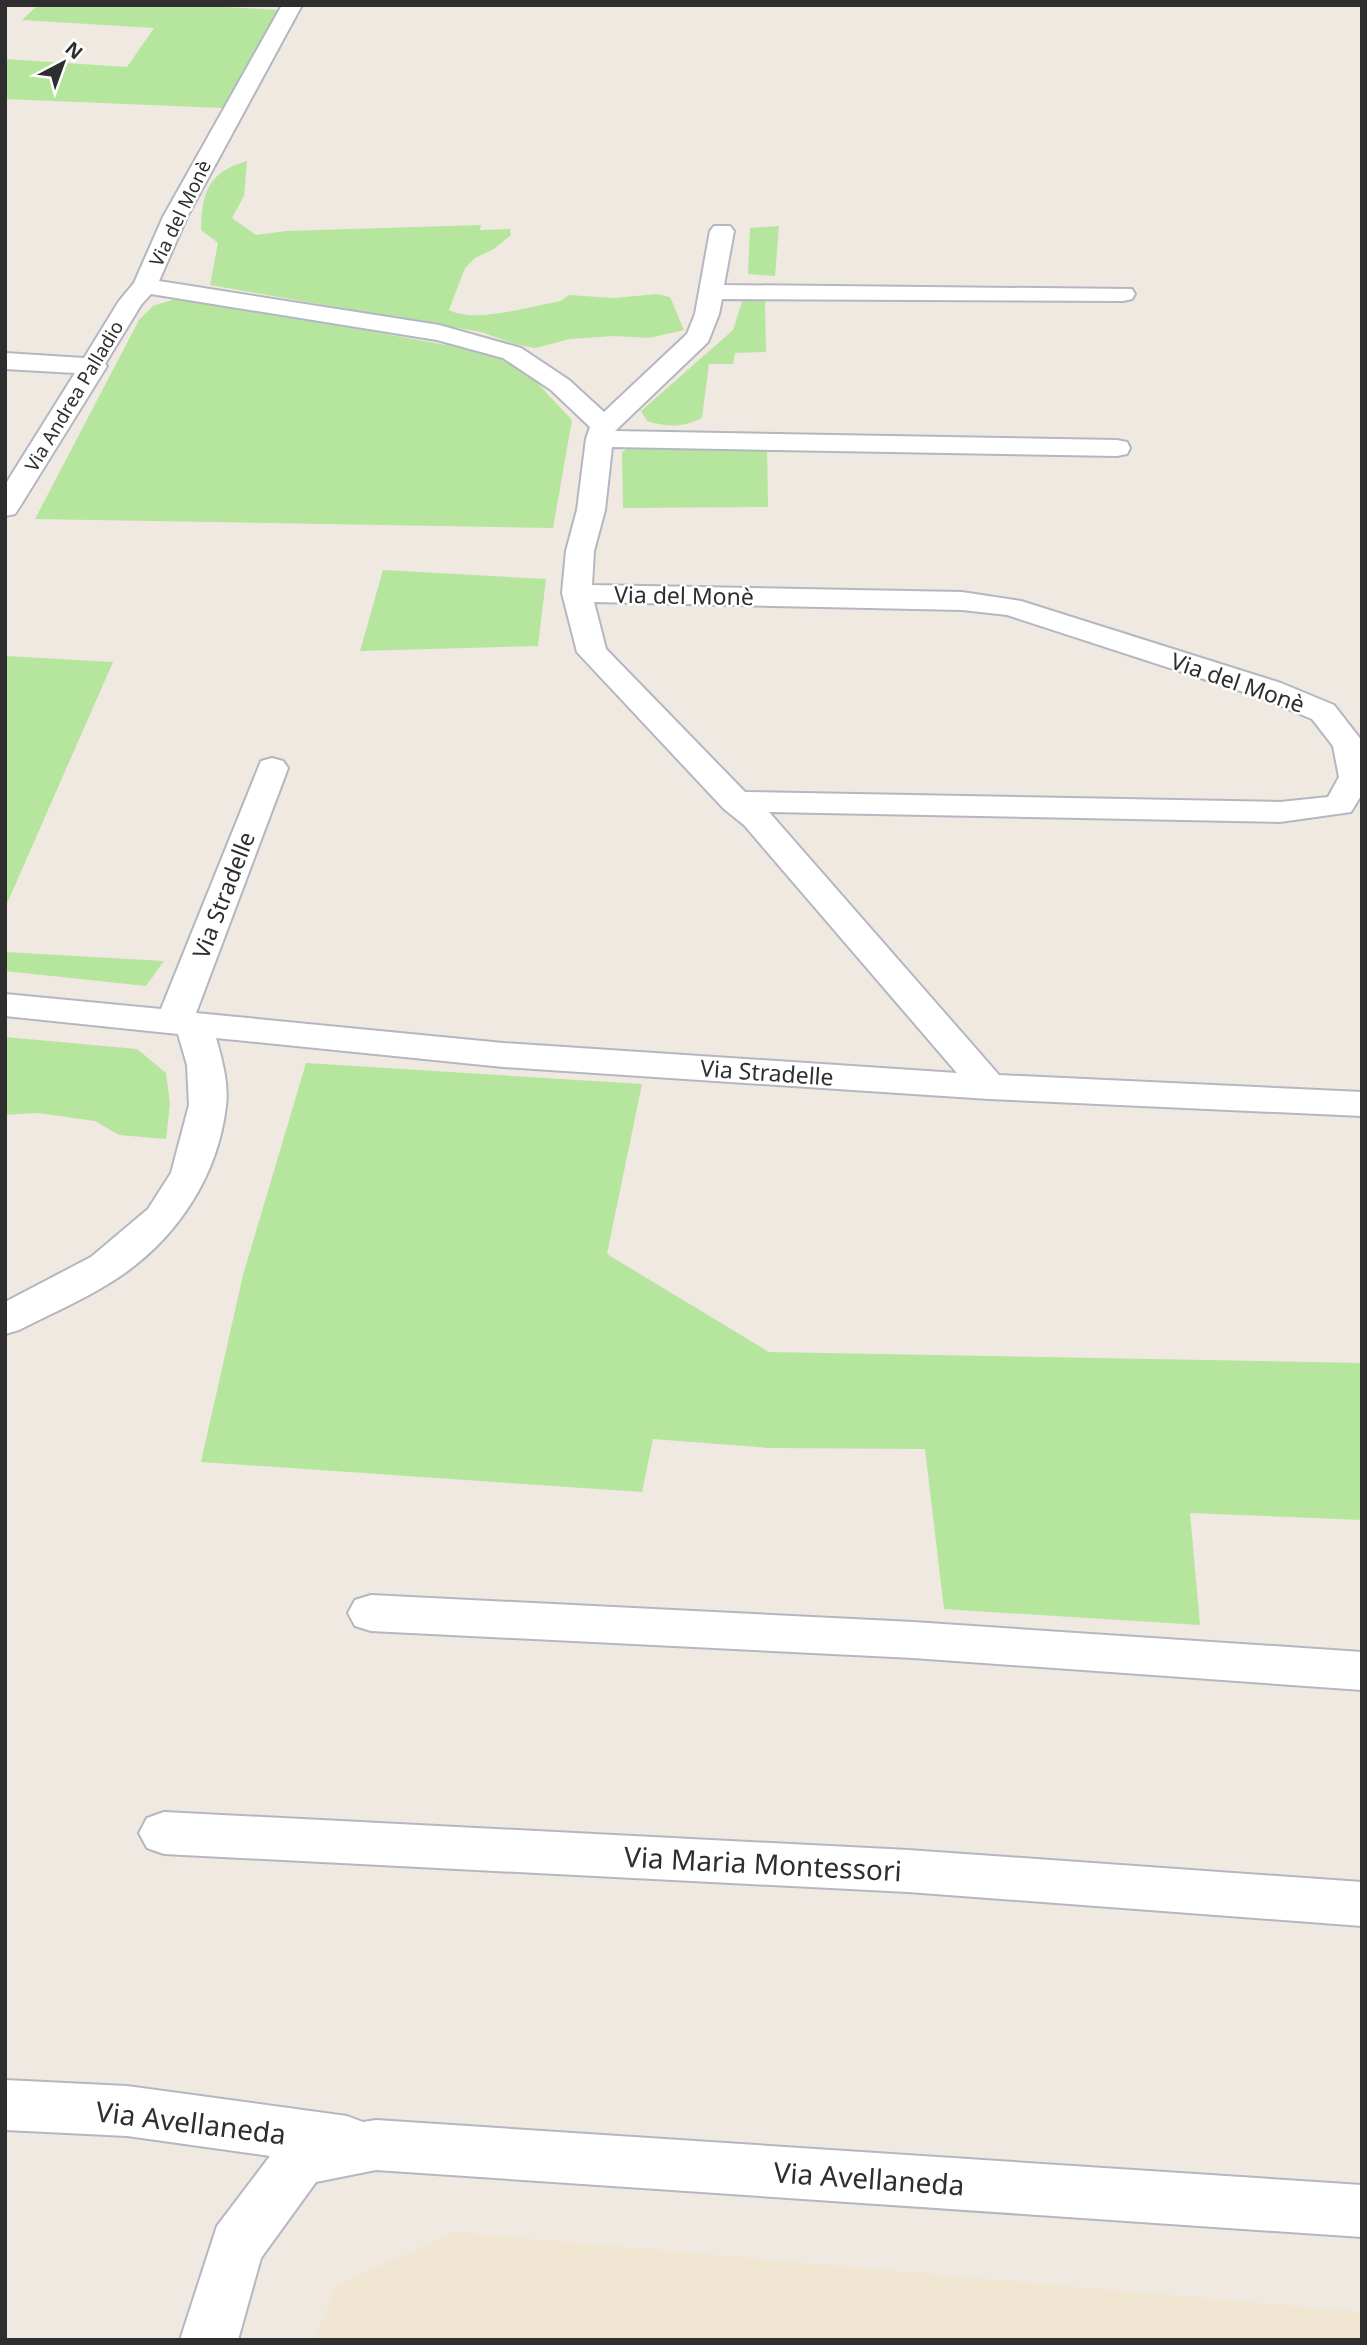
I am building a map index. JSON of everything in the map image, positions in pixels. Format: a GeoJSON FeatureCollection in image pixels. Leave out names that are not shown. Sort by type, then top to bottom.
{"type":"FeatureCollection","features":[{"type":"Feature","properties":{"kind":"street","name":"Via del Monè"},"geometry":{"type":"LineString","coordinates":[[292,5],[175,216],[145,286],[439,333],[512,353],[560,385],[601,432],[591,510],[580,551],[577,593],[592,652],[736,802],[756,818],[989,1087]]}},
{"type":"Feature","properties":{"kind":"street"},"geometry":{"type":"LineString","coordinates":[[601,432],[699,337],[707,314],[722,231]]}},
{"type":"Feature","properties":{"kind":"street","name":"Via Andrea Palladio"},"geometry":{"type":"LineString","coordinates":[[5,508],[94,366],[131,301],[145,286]]}},
{"type":"Feature","properties":{"kind":"street"},"geometry":{"type":"LineString","coordinates":[[711,292],[1124,294]]}},
{"type":"Feature","properties":{"kind":"street"},"geometry":{"type":"LineString","coordinates":[[5,361],[94,366]]}},
{"type":"Feature","properties":{"kind":"street"},"geometry":{"type":"LineString","coordinates":[[601,432],[1117,448]]}},
{"type":"Feature","properties":{"kind":"street","name":"Via del Monè"},"geometry":{"type":"LineString","coordinates":[[577,593],[962,601],[1011,607],[1270,690],[1323,712],[1349,745],[1355,777],[1339,805],[1280,812],[736,802]]}},
{"type":"Feature","properties":{"kind":"street","name":"Via Stradelle"},"geometry":{"type":"LineString","coordinates":[[184,1023],[272,768]]}},
{"type":"Feature","properties":{"kind":"street","name":"Via Stradelle"},"geometry":{"type":"LineString","coordinates":[[5,1005],[503,1055],[989,1087],[1362,1104]]}},
{"type":"Feature","properties":{"kind":"street"},"geometry":{"type":"LineString","coordinates":[[5,1320],[104,1267],[162,1218],[190,1174],[208,1105],[205,1065],[184,1023]]}},
{"type":"Feature","properties":{"kind":"street"},"geometry":{"type":"LineString","coordinates":[[371,1613],[913,1640],[1362,1671]]}},
{"type":"Feature","properties":{"kind":"street","name":"Via Maria Montessori"},"geometry":{"type":"LineString","coordinates":[[164,1833],[908,1871],[1362,1905]]}},
{"type":"Feature","properties":{"kind":"street","name":"Via Avellaneda"},"geometry":{"type":"LineString","coordinates":[[5,2105],[127,2111],[376,2145],[1362,2211]]}},
{"type":"Feature","properties":{"kind":"street","name":"Via Avellaneda"},"geometry":{"type":"LineString","coordinates":[[209,2340],[237,2245],[300,2160],[376,2145]]}},
{"type":"Feature","properties":{"kind":"shaded area"},"geometry":{"type":"Polygon","coordinates":[[[453,2232],[1362,2312],[1362,2340],[315,2340],[335,2287],[453,2232]]]}},
{"type":"Feature","properties":{"kind":"green space"},"geometry":{"type":"Polygon","coordinates":[[[38,5],[188,5],[280,10],[223,108],[5,99],[5,59],[127,67],[154,28],[22,20],[38,5]]]}},
{"type":"Feature","properties":{"kind":"green space"},"geometry":{"type":"Polygon","coordinates":[[[247,161],[244,196],[232,218],[256,235],[286,231],[481,225],[480,230],[510,229],[511,235],[494,249],[475,258],[465,268],[449,310],[460,314],[488,315],[561,301],[569,295],[614,298],[657,294],[670,297],[684,330],[649,338],[614,336],[570,339],[535,348],[481,332],[210,285],[218,243],[201,230],[206,194],[210,185],[224,171],[247,161]]]}},
{"type":"Feature","properties":{"kind":"green space"},"geometry":{"type":"Polygon","coordinates":[[[779,226],[775,276],[748,274],[750,228],[779,226]]]}},
{"type":"Feature","properties":{"kind":"green space"},"geometry":{"type":"Polygon","coordinates":[[[768,296],[765,304],[766,352],[735,353],[733,364],[709,364],[702,418],[675,426],[647,421],[641,411],[733,330],[743,299],[768,296]]]}},
{"type":"Feature","properties":{"kind":"green space"},"geometry":{"type":"Polygon","coordinates":[[[181,297],[485,352],[525,370],[572,420],[553,528],[35,519],[139,320],[153,306],[181,297]]]}},
{"type":"Feature","properties":{"kind":"green space"},"geometry":{"type":"Polygon","coordinates":[[[767,446],[768,507],[623,508],[622,452],[630,447],[767,446]]]}},
{"type":"Feature","properties":{"kind":"green space"},"geometry":{"type":"Polygon","coordinates":[[[383,570],[546,579],[538,646],[360,651],[383,570]]]}},
{"type":"Feature","properties":{"kind":"green space"},"geometry":{"type":"Polygon","coordinates":[[[5,656],[113,662],[5,908],[5,656]]]}},
{"type":"Feature","properties":{"kind":"green space"},"geometry":{"type":"Polygon","coordinates":[[[5,952],[164,961],[146,986],[5,971],[5,952]]]}},
{"type":"Feature","properties":{"kind":"green space"},"geometry":{"type":"Polygon","coordinates":[[[5,1037],[137,1049],[166,1073],[170,1104],[166,1139],[119,1135],[95,1121],[38,1113],[5,1115],[5,1037]]]}},
{"type":"Feature","properties":{"kind":"green space"},"geometry":{"type":"Polygon","coordinates":[[[306,1063],[642,1084],[607,1254],[769,1352],[1362,1363],[1362,1520],[1190,1513],[1200,1625],[944,1609],[925,1449],[769,1448],[653,1439],[642,1492],[201,1462],[243,1275],[306,1063]]]}}]}
